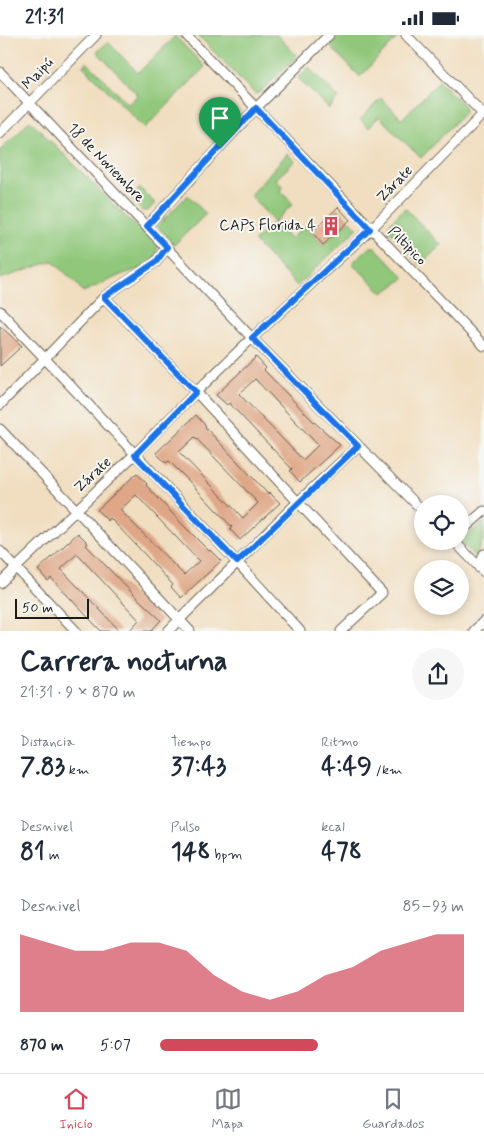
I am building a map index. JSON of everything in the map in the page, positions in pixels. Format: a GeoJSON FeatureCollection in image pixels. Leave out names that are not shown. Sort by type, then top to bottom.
{"type":"FeatureCollection","features":[{"type":"Feature","properties":{"kind":"street","name":"Maipú"},"geometry":{"type":"LineString","coordinates":[[0,133],[96,35]]}},
{"type":"Feature","properties":{"kind":"street","name":"Piltipico"},"geometry":{"type":"LineString","coordinates":[[186,35],[484,346]]}},
{"type":"Feature","properties":{"kind":"street"},"geometry":{"type":"LineString","coordinates":[[147,226],[256,108],[329,35]]}},
{"type":"Feature","properties":{"kind":"street"},"geometry":{"type":"LineString","coordinates":[[406,35],[484,114]]}},
{"type":"Feature","properties":{"kind":"street","name":"18 de Noviembre"},"geometry":{"type":"LineString","coordinates":[[0,72],[252,338],[414,502]]}},
{"type":"Feature","properties":{"kind":"street","name":"Zárate"},"geometry":{"type":"LineString","coordinates":[[0,583],[135,455],[252,338],[370,229],[484,114]]}},
{"type":"Feature","properties":{"kind":"street"},"geometry":{"type":"LineString","coordinates":[[0,405],[104,297],[156,262],[167,247]]}},
{"type":"Feature","properties":{"kind":"street"},"geometry":{"type":"LineString","coordinates":[[104,297],[299,501],[382,593],[342,631]]}},
{"type":"Feature","properties":{"kind":"street"},"geometry":{"type":"LineString","coordinates":[[0,311],[300,631]]}},
{"type":"Feature","properties":{"kind":"street"},"geometry":{"type":"LineString","coordinates":[[0,429],[190,631]]}},
{"type":"Feature","properties":{"kind":"street"},"geometry":{"type":"LineString","coordinates":[[168,631],[299,501],[358,446]]}},
{"type":"Feature","properties":{"kind":"street"},"geometry":{"type":"LineString","coordinates":[[469,524],[484,511]]}},
{"type":"Feature","properties":{"kind":"street"},"geometry":{"type":"LineString","coordinates":[[463,550],[482,570]]}},
{"type":"Feature","properties":{"kind":"street"},"geometry":{"type":"LineString","coordinates":[[0,551],[76,631]]}},
{"type":"Feature","properties":{"kind":"street"},"geometry":{"type":"LineString","coordinates":[[482,570],[484,554]]}},
{"type":"Feature","properties":{"kind":"street"},"geometry":{"type":"LineString","coordinates":[[474,631],[484,621]]}},
{"type":"Feature","properties":{"kind":"green space"},"geometry":{"type":"Polygon","coordinates":[[[198,35],[277,35],[297,56],[261,92],[255,94],[198,35]]]}},
{"type":"Feature","properties":{"kind":"green space"},"geometry":{"type":"Polygon","coordinates":[[[340,35],[394,35],[397,38],[360,77],[330,46],[340,35]]]}},
{"type":"Feature","properties":{"kind":"green space"},"geometry":{"type":"Polygon","coordinates":[[[175,36],[205,67],[145,128],[83,66],[87,62],[128,104],[138,95],[97,52],[108,42],[138,73],[175,36]]]}},
{"type":"Feature","properties":{"kind":"green space"},"geometry":{"type":"Polygon","coordinates":[[[309,67],[339,98],[329,109],[298,78],[309,67]]]}},
{"type":"Feature","properties":{"kind":"green space"},"geometry":{"type":"Polygon","coordinates":[[[439,81],[464,106],[465,112],[421,158],[379,117],[368,128],[360,120],[381,98],[402,119],[439,81]]]}},
{"type":"Feature","properties":{"kind":"green space"},"geometry":{"type":"Polygon","coordinates":[[[30,120],[129,220],[158,246],[155,257],[142,268],[123,274],[83,292],[53,261],[0,279],[0,150],[30,120]]]}},
{"type":"Feature","properties":{"kind":"green space"},"geometry":{"type":"Polygon","coordinates":[[[287,154],[295,161],[276,179],[283,186],[280,190],[293,204],[274,222],[250,195],[287,154]]]}},
{"type":"Feature","properties":{"kind":"green space"},"geometry":{"type":"Polygon","coordinates":[[[140,188],[155,203],[148,211],[142,211],[130,199],[140,188]]]}},
{"type":"Feature","properties":{"kind":"green space"},"geometry":{"type":"Polygon","coordinates":[[[188,195],[206,214],[174,245],[157,226],[188,195]]]}},
{"type":"Feature","properties":{"kind":"green space"},"geometry":{"type":"Polygon","coordinates":[[[405,208],[441,245],[420,265],[389,230],[389,224],[405,208]]]}},
{"type":"Feature","properties":{"kind":"green space"},"geometry":{"type":"Polygon","coordinates":[[[350,220],[358,228],[297,286],[254,241],[274,222],[290,239],[305,226],[323,245],[350,220]]]}},
{"type":"Feature","properties":{"kind":"green space"},"geometry":{"type":"Polygon","coordinates":[[[370,247],[375,247],[405,278],[383,293],[352,263],[370,247]]]}},
{"type":"Feature","properties":{"kind":"green space"},"geometry":{"type":"Polygon","coordinates":[[[484,522],[484,537],[476,558],[468,550],[469,534],[484,522]]]}},
{"type":"Feature","properties":{"kind":"building","name":"CAPs Florida 4"},"geometry":{"type":"Polygon","coordinates":[[[338,207],[350,220],[323,245],[312,232],[338,207]]]}},
{"type":"Feature","properties":{"kind":"building"},"geometry":{"type":"Polygon","coordinates":[[[0,326],[22,346],[0,366],[0,326]]]}},
{"type":"Feature","properties":{"kind":"building"},"geometry":{"type":"Polygon","coordinates":[[[256,357],[266,368],[264,370],[312,420],[340,445],[300,482],[290,471],[292,469],[229,403],[227,405],[216,395],[256,357]],[[255,379],[239,394],[303,460],[318,445],[255,379]]]}},
{"type":"Feature","properties":{"kind":"building"},"geometry":{"type":"Polygon","coordinates":[[[196,415],[268,494],[269,492],[280,503],[240,540],[230,529],[232,527],[185,477],[169,461],[166,463],[156,453],[196,415]],[[195,437],[179,452],[243,518],[258,503],[195,437]]]}},
{"type":"Feature","properties":{"kind":"building"},"geometry":{"type":"Polygon","coordinates":[[[137,473],[183,525],[221,561],[181,598],[171,587],[173,585],[136,545],[110,518],[108,521],[97,510],[137,473]],[[136,495],[120,510],[184,575],[199,561],[136,495]]]}},
{"type":"Feature","properties":{"kind":"building"},"geometry":{"type":"Polygon","coordinates":[[[78,533],[88,543],[86,545],[161,620],[151,631],[129,631],[139,620],[77,554],[61,569],[120,631],[101,631],[51,578],[48,581],[38,570],[78,533]]]}},
{"type":"Feature","properties":{"kind":"place","name":"CAPs Florida 4"},"geometry":{"type":"Point","coordinates":[331,226]}},
{"type":"Feature","properties":{"kind":"route"},"geometry":{"type":"LineString","coordinates":[[256,108],[370,229],[252,338],[358,446],[237,562],[135,455],[196,392],[104,297],[162,256],[167,247],[147,226],[220,148],[256,108]]}}]}
